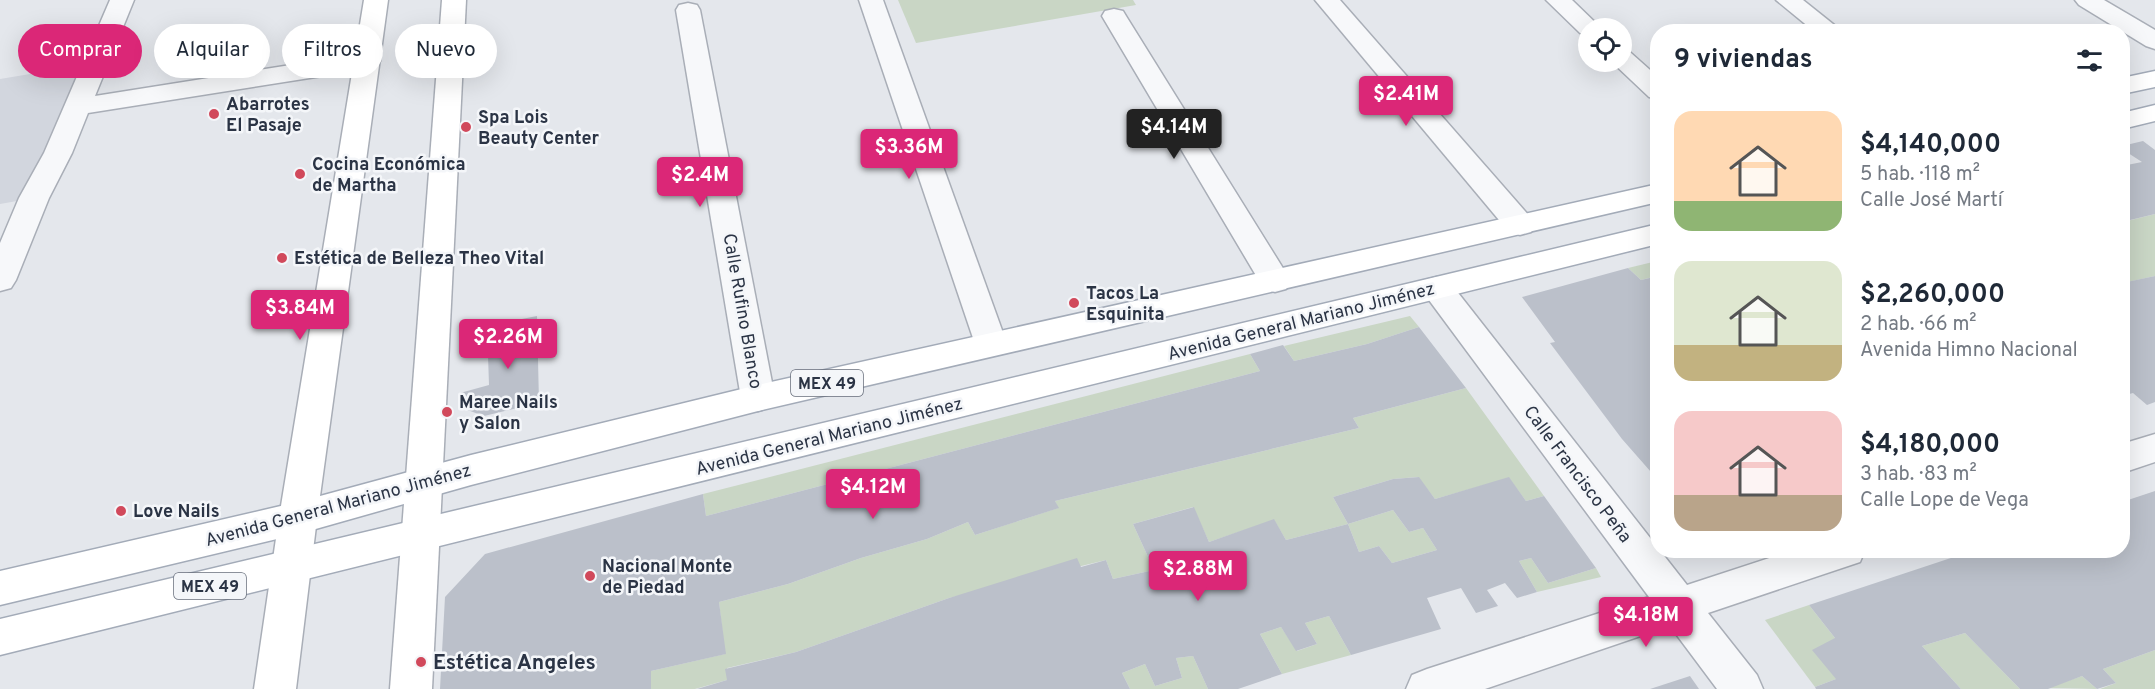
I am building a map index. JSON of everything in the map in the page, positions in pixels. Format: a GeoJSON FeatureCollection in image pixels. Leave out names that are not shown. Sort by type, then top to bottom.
{"type":"FeatureCollection","features":[{"type":"Feature","properties":{"kind":"main road"},"geometry":{"type":"LineString","coordinates":[[372,24],[376,0]]}},
{"type":"Feature","properties":{"kind":"main road"},"geometry":{"type":"LineString","coordinates":[[411,689],[454,0]]}},
{"type":"Feature","properties":{"kind":"main road"},"geometry":{"type":"LineString","coordinates":[[275,689],[298,519],[364,78]]}},
{"type":"Feature","properties":{"kind":"main road"},"geometry":{"type":"LineString","coordinates":[[2130,84],[2155,79]]}},
{"type":"Feature","properties":{"kind":"main road"},"geometry":{"type":"LineString","coordinates":[[2130,119],[2155,113]]}},
{"type":"Feature","properties":{"kind":"main road","name":"Avenida General Mariano Jiménez"},"geometry":{"type":"LineString","coordinates":[[0,588],[298,519],[758,398],[1650,195]]}},
{"type":"Feature","properties":{"kind":"main road","name":"Avenida General Mariano Jiménez"},"geometry":{"type":"LineString","coordinates":[[0,638],[1650,236]]}},
{"type":"Feature","properties":{"kind":"street"},"geometry":{"type":"LineString","coordinates":[[0,280],[34,198],[58,153],[122,0]]}},
{"type":"Feature","properties":{"kind":"street"},"geometry":{"type":"LineString","coordinates":[[871,0],[991,344]]}},
{"type":"Feature","properties":{"kind":"street"},"geometry":{"type":"LineString","coordinates":[[1327,0],[1520,225]]}},
{"type":"Feature","properties":{"kind":"street"},"geometry":{"type":"LineString","coordinates":[[1557,0],[1578,18]]}},
{"type":"Feature","properties":{"kind":"street"},"geometry":{"type":"LineString","coordinates":[[1788,0],[1820,24]]}},
{"type":"Feature","properties":{"kind":"street"},"geometry":{"type":"LineString","coordinates":[[2087,0],[2127,24]]}},
{"type":"Feature","properties":{"kind":"street","name":"Calle Rufino Blanco"},"geometry":{"type":"LineString","coordinates":[[688,10],[758,398]]}},
{"type":"Feature","properties":{"kind":"street"},"geometry":{"type":"LineString","coordinates":[[1114,16],[1275,281]]}},
{"type":"Feature","properties":{"kind":"street"},"geometry":{"type":"LineString","coordinates":[[2130,26],[2155,41]]}},
{"type":"Feature","properties":{"kind":"street"},"geometry":{"type":"LineString","coordinates":[[1632,67],[1650,84]]}},
{"type":"Feature","properties":{"kind":"street"},"geometry":{"type":"LineString","coordinates":[[80,99],[282,72]]}},
{"type":"Feature","properties":{"kind":"street","name":"Calle Francisco Peña"},"geometry":{"type":"LineString","coordinates":[[1437,288],[1742,689]]}},
{"type":"Feature","properties":{"kind":"street"},"geometry":{"type":"LineString","coordinates":[[2130,456],[2155,448]]}},
{"type":"Feature","properties":{"kind":"street"},"geometry":{"type":"LineString","coordinates":[[1427,689],[1822,558]]}},
{"type":"Feature","properties":{"kind":"shaded area"},"geometry":{"type":"Polygon","coordinates":[[[18,76],[18,78],[89,78],[34,198],[0,204],[0,79],[18,76]]]}},
{"type":"Feature","properties":{"kind":"green space"},"geometry":{"type":"Polygon","coordinates":[[[898,0],[1133,0],[1136,5],[916,43],[898,0]]]}},
{"type":"Feature","properties":{"kind":"green space"},"geometry":{"type":"Polygon","coordinates":[[[2155,214],[2155,276],[2130,281],[2130,220],[2155,214]]]}},
{"type":"Feature","properties":{"kind":"green space"},"geometry":{"type":"Polygon","coordinates":[[[1650,263],[1650,278],[1641,280],[1628,268],[1650,263]]]}},
{"type":"Feature","properties":{"kind":"green space"},"geometry":{"type":"Polygon","coordinates":[[[1410,316],[1419,327],[1367,344],[1294,361],[1284,346],[1410,316]]]}},
{"type":"Feature","properties":{"kind":"green space"},"geometry":{"type":"Polygon","coordinates":[[[1250,354],[1260,371],[706,516],[703,494],[1250,354]]]}},
{"type":"Feature","properties":{"kind":"green space"},"geometry":{"type":"Polygon","coordinates":[[[1466,388],[1544,496],[1526,501],[1509,478],[1435,499],[1418,477],[1393,479],[1333,497],[1348,524],[1286,540],[1274,520],[1209,542],[1193,507],[1133,524],[1154,570],[1113,579],[1106,560],[949,598],[796,652],[727,668],[727,680],[695,689],[651,689],[651,671],[725,654],[719,602],[788,584],[861,558],[927,539],[968,522],[975,535],[1058,508],[1055,501],[1359,428],[1353,418],[1466,388]]]}},
{"type":"Feature","properties":{"kind":"green space"},"geometry":{"type":"Polygon","coordinates":[[[1393,510],[1409,532],[1423,528],[1437,550],[1392,563],[1379,546],[1359,552],[1348,524],[1393,510]]]}},
{"type":"Feature","properties":{"kind":"green space"},"geometry":{"type":"Polygon","coordinates":[[[1531,558],[1548,583],[1596,568],[1601,577],[1537,592],[1519,561],[1531,558]]]}},
{"type":"Feature","properties":{"kind":"green space"},"geometry":{"type":"Polygon","coordinates":[[[1809,605],[1835,638],[1836,679],[1815,687],[1765,620],[1809,605]]]}},
{"type":"Feature","properties":{"kind":"green space"},"geometry":{"type":"Polygon","coordinates":[[[1329,616],[1351,655],[1282,674],[1260,634],[1281,627],[1297,651],[1317,644],[1305,623],[1329,616]]]}},
{"type":"Feature","properties":{"kind":"green space"},"geometry":{"type":"Polygon","coordinates":[[[1965,633],[2020,689],[1961,689],[1922,646],[1965,633]]]}},
{"type":"Feature","properties":{"kind":"green space"},"geometry":{"type":"Polygon","coordinates":[[[2155,650],[2155,689],[2100,689],[2116,683],[2103,669],[2155,650]]]}},
{"type":"Feature","properties":{"kind":"green space"},"geometry":{"type":"Polygon","coordinates":[[[1193,656],[1208,689],[1130,689],[1122,673],[1145,664],[1155,686],[1182,678],[1176,658],[1193,656]]]}},
{"type":"Feature","properties":{"kind":"green space"},"geometry":{"type":"Polygon","coordinates":[[[2082,676],[2097,689],[2047,688],[2082,676]]]}},
{"type":"Feature","properties":{"kind":"building"},"geometry":{"type":"Polygon","coordinates":[[[2143,141],[2155,150],[2155,214],[2130,220],[2130,164],[2142,162],[2130,154],[2130,144],[2143,141]]]}},
{"type":"Feature","properties":{"kind":"building"},"geometry":{"type":"Polygon","coordinates":[[[1628,268],[1641,280],[1650,278],[1650,471],[1622,439],[1550,343],[1555,342],[1522,297],[1628,268]]]}},
{"type":"Feature","properties":{"kind":"building"},"geometry":{"type":"Polygon","coordinates":[[[2155,276],[2155,402],[2147,405],[2133,393],[2130,394],[2130,281],[2155,276]]]}},
{"type":"Feature","properties":{"kind":"building"},"geometry":{"type":"Polygon","coordinates":[[[537,316],[539,403],[484,416],[459,407],[460,393],[489,385],[487,326],[537,316]]]}},
{"type":"Feature","properties":{"kind":"building"},"geometry":{"type":"Polygon","coordinates":[[[1419,327],[1466,388],[1353,418],[1359,428],[1055,501],[1059,508],[975,535],[968,522],[927,539],[861,558],[788,584],[719,602],[726,654],[651,671],[651,689],[440,689],[445,597],[485,554],[703,494],[706,516],[1260,371],[1250,354],[1283,345],[1294,361],[1367,344],[1419,327]]]}},
{"type":"Feature","properties":{"kind":"building"},"geometry":{"type":"Polygon","coordinates":[[[1419,477],[1435,499],[1509,477],[1526,501],[1544,496],[1596,568],[1548,583],[1531,558],[1519,561],[1537,592],[1517,598],[1505,583],[1487,590],[1498,606],[1476,613],[1461,588],[1427,598],[1441,629],[1351,655],[1329,616],[1305,623],[1317,644],[1296,651],[1281,627],[1260,634],[1282,674],[1238,689],[1208,689],[1193,656],[1176,658],[1182,678],[1155,686],[1145,664],[1122,673],[1130,689],[697,689],[727,680],[725,669],[796,652],[949,598],[1077,558],[1081,567],[1106,560],[1113,579],[1154,570],[1133,524],[1194,507],[1209,542],[1274,519],[1286,540],[1348,524],[1333,497],[1393,479],[1419,477]],[[1393,510],[1348,524],[1359,552],[1379,546],[1392,563],[1437,550],[1423,528],[1409,532],[1393,510]]]}},
{"type":"Feature","properties":{"kind":"building"},"geometry":{"type":"Polygon","coordinates":[[[2155,491],[2155,650],[2103,669],[2116,683],[2097,689],[2082,676],[2048,689],[2020,689],[1965,633],[1922,646],[1961,689],[1816,689],[1815,687],[1836,679],[1812,650],[1835,638],[1809,605],[1951,558],[2130,558],[2130,499],[2155,491]]]}},
{"type":"Feature","properties":{"kind":"building"},"geometry":{"type":"Polygon","coordinates":[[[1690,676],[1699,689],[1650,689],[1690,676]]]}},
{"type":"Feature","properties":{"kind":"place","name":"Abarrotes El Pasaje"},"geometry":{"type":"Point","coordinates":[214,114]}},
{"type":"Feature","properties":{"kind":"place","name":"Spa Lois Beauty Center"},"geometry":{"type":"Point","coordinates":[466,127]}},
{"type":"Feature","properties":{"kind":"place","name":"Cocina Económica de Martha"},"geometry":{"type":"Point","coordinates":[300,174]}},
{"type":"Feature","properties":{"kind":"place","name":"Estética de Belleza Theo Vital"},"geometry":{"type":"Point","coordinates":[282,258]}},
{"type":"Feature","properties":{"kind":"place","name":"Tacos La Esquinita"},"geometry":{"type":"Point","coordinates":[1074,303]}},
{"type":"Feature","properties":{"kind":"place","name":"Maree Nails y Salon"},"geometry":{"type":"Point","coordinates":[447,412]}},
{"type":"Feature","properties":{"kind":"place","name":"Love Nails"},"geometry":{"type":"Point","coordinates":[121,511]}},
{"type":"Feature","properties":{"kind":"place","name":"Nacional Monte de Piedad"},"geometry":{"type":"Point","coordinates":[590,576]}},
{"type":"Feature","properties":{"kind":"place","name":"Estética Angeles"},"geometry":{"type":"Point","coordinates":[421,662]}}]}
